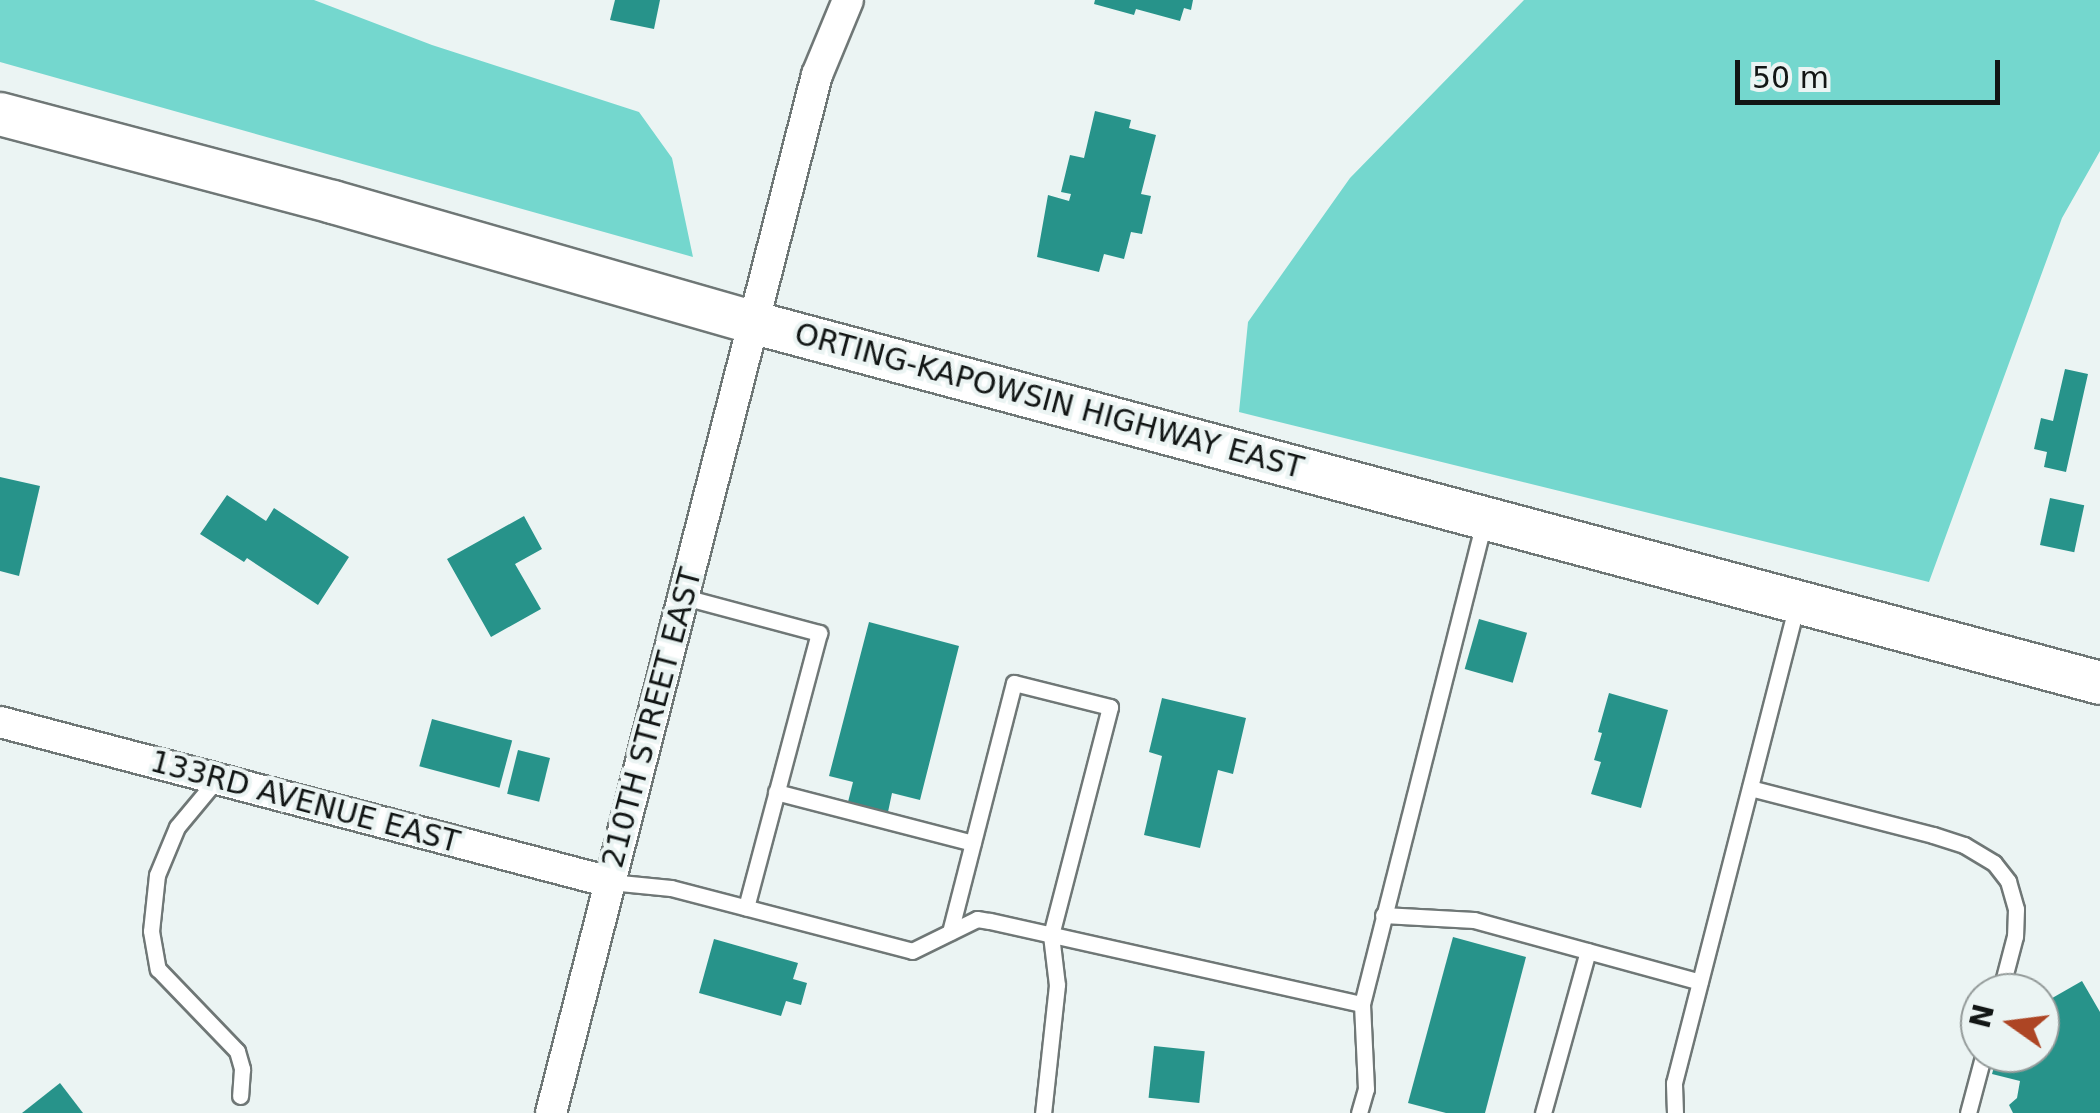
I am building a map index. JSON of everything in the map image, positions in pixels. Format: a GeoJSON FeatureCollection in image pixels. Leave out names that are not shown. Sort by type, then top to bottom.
{"type":"FeatureCollection","features":[{"type":"Feature","properties":{"kind":"main road","name":"ORTING-KAPOWSIN HIGHWAY EAST"},"geometry":{"type":"LineString","coordinates":[[0,114],[333,202],[755,324],[2100,684]]}},
{"type":"Feature","properties":{"kind":"street","name":"210TH STREET EAST"},"geometry":{"type":"LineString","coordinates":[[550,1113],[816,75],[848,0]]}},
{"type":"Feature","properties":{"kind":"street","name":"133RD AVENUE EAST"},"geometry":{"type":"LineString","coordinates":[[0,722],[610,882]]}},
{"type":"Feature","properties":{"kind":"lane"},"geometry":{"type":"LineString","coordinates":[[1360,1113],[1366,1090],[1362,1004],[1486,517]]}},
{"type":"Feature","properties":{"kind":"lane"},"geometry":{"type":"LineString","coordinates":[[684,597],[819,633],[746,907]]}},
{"type":"Feature","properties":{"kind":"lane"},"geometry":{"type":"LineString","coordinates":[[1674,1113],[1674,1083],[1797,604]]}},
{"type":"Feature","properties":{"kind":"lane"},"geometry":{"type":"LineString","coordinates":[[950,932],[1014,682],[1110,707],[1051,935],[1057,985],[1044,1113]]}},
{"type":"Feature","properties":{"kind":"lane"},"geometry":{"type":"LineString","coordinates":[[217,779],[177,826],[157,875],[151,931],[158,970],[238,1051],[242,1069],[240,1096]]}},
{"type":"Feature","properties":{"kind":"lane"},"geometry":{"type":"LineString","coordinates":[[1750,788],[1934,834],[1964,845],[1994,863],[2008,881],[2016,910],[2005,973]]}},
{"type":"Feature","properties":{"kind":"lane"},"geometry":{"type":"LineString","coordinates":[[776,792],[973,844]]}},
{"type":"Feature","properties":{"kind":"lane"},"geometry":{"type":"LineString","coordinates":[[610,882],[672,888],[912,951],[977,919],[1362,1004]]}},
{"type":"Feature","properties":{"kind":"lane"},"geometry":{"type":"LineString","coordinates":[[1383,915],[1474,920],[1700,982]]}},
{"type":"Feature","properties":{"kind":"lane"},"geometry":{"type":"LineString","coordinates":[[1544,1113],[1588,951]]}},
{"type":"Feature","properties":{"kind":"lane"},"geometry":{"type":"LineString","coordinates":[[1968,1113],[1979,1073]]}},
{"type":"Feature","properties":{"kind":"shaded area"},"geometry":{"type":"Polygon","coordinates":[[[0,0],[314,0],[432,45],[639,112],[672,158],[693,257],[0,62],[0,0]]]}},
{"type":"Feature","properties":{"kind":"shaded area"},"geometry":{"type":"Polygon","coordinates":[[[1524,0],[2100,0],[2100,151],[2062,218],[1929,582],[1239,412],[1248,322],[1350,178],[1524,0]]]}},
{"type":"Feature","properties":{"kind":"building"},"geometry":{"type":"Polygon","coordinates":[[[615,0],[660,0],[654,29],[610,20],[615,0]]]}},
{"type":"Feature","properties":{"kind":"building"},"geometry":{"type":"Polygon","coordinates":[[[1095,0],[1193,0],[1191,10],[1184,8],[1180,21],[1136,9],[1134,15],[1094,4],[1095,0]]]}},
{"type":"Feature","properties":{"kind":"building"},"geometry":{"type":"Polygon","coordinates":[[[1095,111],[1131,120],[1129,128],[1156,135],[1141,194],[1151,196],[1142,234],[1131,232],[1124,259],[1104,254],[1099,272],[1037,257],[1048,195],[1069,201],[1071,194],[1061,192],[1070,155],[1084,158],[1095,111]]]}},
{"type":"Feature","properties":{"kind":"building"},"geometry":{"type":"Polygon","coordinates":[[[2065,369],[2088,374],[2066,472],[2044,467],[2047,452],[2034,449],[2041,418],[2053,421],[2065,369]]]}},
{"type":"Feature","properties":{"kind":"building"},"geometry":{"type":"Polygon","coordinates":[[[0,477],[40,486],[19,576],[0,571],[0,477]]]}},
{"type":"Feature","properties":{"kind":"building"},"geometry":{"type":"Polygon","coordinates":[[[227,495],[266,521],[274,508],[349,557],[318,605],[247,558],[244,562],[200,534],[227,495]]]}},
{"type":"Feature","properties":{"kind":"building"},"geometry":{"type":"Polygon","coordinates":[[[2050,498],[2084,505],[2074,552],[2040,545],[2050,498]]]}},
{"type":"Feature","properties":{"kind":"building"},"geometry":{"type":"Polygon","coordinates":[[[524,516],[542,549],[515,564],[541,609],[491,637],[447,559],[524,516]]]}},
{"type":"Feature","properties":{"kind":"building"},"geometry":{"type":"Polygon","coordinates":[[[1479,619],[1527,633],[1513,683],[1465,669],[1479,619]]]}},
{"type":"Feature","properties":{"kind":"building"},"geometry":{"type":"Polygon","coordinates":[[[869,622],[959,646],[920,800],[892,793],[888,812],[848,802],[853,782],[829,776],[869,622]]]}},
{"type":"Feature","properties":{"kind":"building"},"geometry":{"type":"Polygon","coordinates":[[[1609,693],[1668,710],[1641,808],[1591,794],[1601,762],[1594,760],[1609,693]]]}},
{"type":"Feature","properties":{"kind":"building"},"geometry":{"type":"Polygon","coordinates":[[[1162,698],[1246,718],[1233,774],[1218,770],[1200,848],[1144,835],[1162,756],[1149,752],[1162,698]]]}},
{"type":"Feature","properties":{"kind":"building"},"geometry":{"type":"Polygon","coordinates":[[[432,719],[512,740],[499,788],[419,766],[432,719]]]}},
{"type":"Feature","properties":{"kind":"building"},"geometry":{"type":"Polygon","coordinates":[[[518,750],[550,758],[539,802],[507,794],[518,750]]]}},
{"type":"Feature","properties":{"kind":"building"},"geometry":{"type":"Polygon","coordinates":[[[1453,937],[1526,957],[1485,1113],[1446,1113],[1408,1103],[1453,937]]]}},
{"type":"Feature","properties":{"kind":"building"},"geometry":{"type":"Polygon","coordinates":[[[714,939],[798,963],[793,979],[807,983],[801,1005],[786,1001],[781,1016],[699,993],[714,939]]]}},
{"type":"Feature","properties":{"kind":"building"},"geometry":{"type":"Polygon","coordinates":[[[2082,981],[2100,1012],[2100,1113],[2013,1113],[2009,1105],[2017,1098],[2020,1081],[1992,1073],[2060,1073],[2060,994],[2082,981]]]}},
{"type":"Feature","properties":{"kind":"building"},"geometry":{"type":"Polygon","coordinates":[[[1154,1046],[1205,1051],[1199,1103],[1149,1098],[1154,1046]]]}},
{"type":"Feature","properties":{"kind":"building"},"geometry":{"type":"Polygon","coordinates":[[[60,1083],[83,1113],[22,1113],[60,1083]]]}}]}
